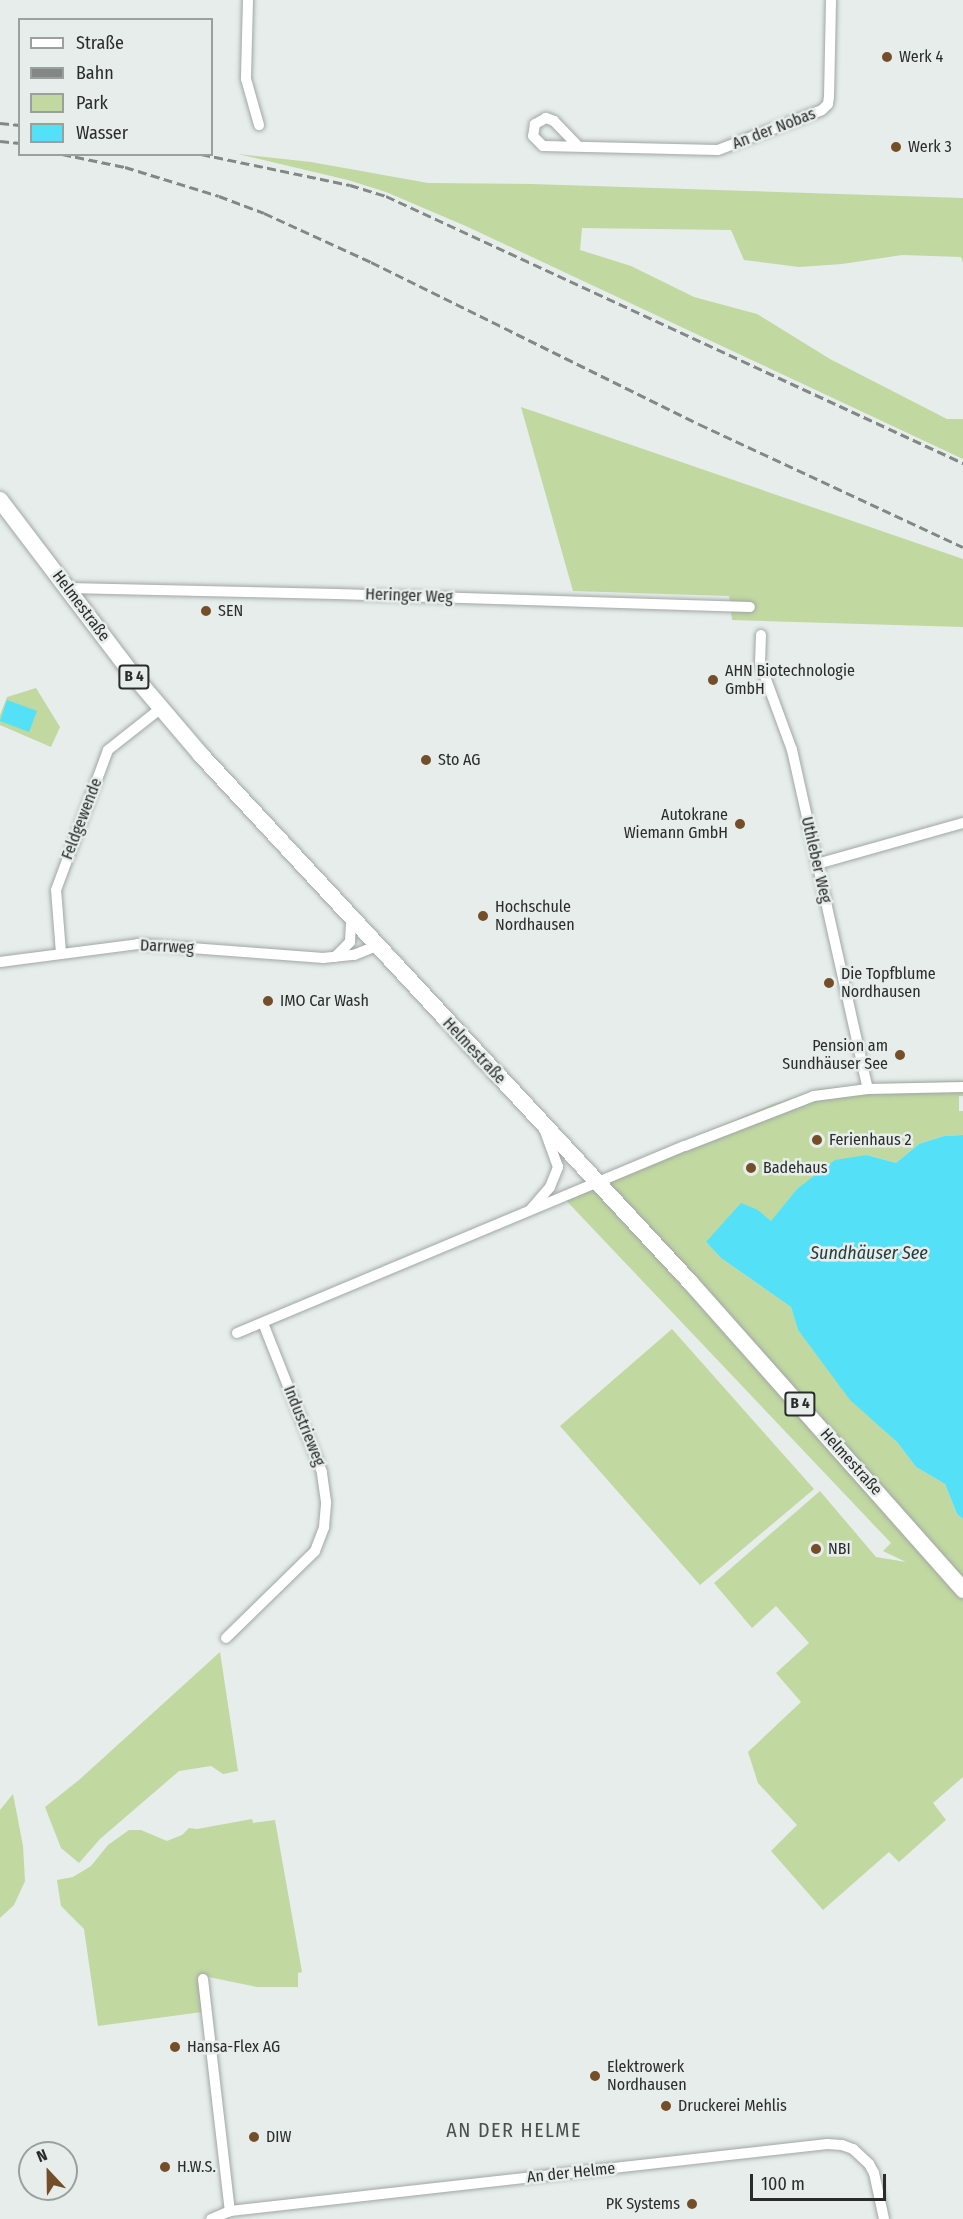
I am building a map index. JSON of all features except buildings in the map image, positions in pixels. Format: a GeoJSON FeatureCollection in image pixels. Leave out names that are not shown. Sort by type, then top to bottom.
{"type":"FeatureCollection","features":[{"type":"Feature","properties":{"kind":"main road","name":"Helmestraße"},"geometry":{"type":"LineString","coordinates":[[0,500],[160,709],[351,920],[706,1299],[963,1590]]}},
{"type":"Feature","properties":{"kind":"street"},"geometry":{"type":"LineString","coordinates":[[248,0],[246,79],[259,125]]}},
{"type":"Feature","properties":{"kind":"street","name":"An der Nobas"},"geometry":{"type":"LineString","coordinates":[[578,146],[718,150],[822,110],[828,104],[829,97],[831,0]]}},
{"type":"Feature","properties":{"kind":"street","name":"Heringer Weg"},"geometry":{"type":"LineString","coordinates":[[68,588],[750,607]]}},
{"type":"Feature","properties":{"kind":"street","name":"Uthleber Weg"},"geometry":{"type":"LineString","coordinates":[[761,634],[760,663],[792,750],[868,1089]]}},
{"type":"Feature","properties":{"kind":"street","name":"Feldgewende"},"geometry":{"type":"LineString","coordinates":[[61,953],[56,890],[108,750],[160,709]]}},
{"type":"Feature","properties":{"kind":"street"},"geometry":{"type":"LineString","coordinates":[[817,864],[963,823]]}},
{"type":"Feature","properties":{"kind":"street"},"geometry":{"type":"LineString","coordinates":[[335,957],[350,942],[351,920]]}},
{"type":"Feature","properties":{"kind":"street","name":"Darrweg"},"geometry":{"type":"LineString","coordinates":[[0,962],[138,944],[335,957],[354,955],[376,946]]}},
{"type":"Feature","properties":{"kind":"street"},"geometry":{"type":"LineString","coordinates":[[237,1334],[598,1182],[813,1096],[868,1089],[963,1087]]}},
{"type":"Feature","properties":{"kind":"street"},"geometry":{"type":"LineString","coordinates":[[530,1211],[550,1187],[558,1167],[542,1125]]}},
{"type":"Feature","properties":{"kind":"street","name":"Industrieweg"},"geometry":{"type":"LineString","coordinates":[[226,1638],[315,1551],[324,1527],[326,1502],[322,1472],[262,1323]]}},
{"type":"Feature","properties":{"kind":"street"},"geometry":{"type":"LineString","coordinates":[[203,1979],[230,2211]]}},
{"type":"Feature","properties":{"kind":"street","name":"An der Helme"},"geometry":{"type":"LineString","coordinates":[[211,2219],[230,2211],[842,2145],[853,2149],[869,2164],[874,2173],[884,2219]]}},
{"type":"Feature","properties":{"kind":"green space"},"geometry":{"type":"Polygon","coordinates":[[[238,154],[311,162],[428,183],[531,184],[963,198],[963,263],[961,257],[902,255],[842,264],[799,267],[744,260],[731,230],[582,228],[580,250],[631,266],[694,297],[757,314],[830,359],[947,419],[963,419],[963,459],[468,227],[386,192],[348,180],[238,154]]]}},
{"type":"Feature","properties":{"kind":"green space"},"geometry":{"type":"Polygon","coordinates":[[[521,407],[963,559],[963,627],[732,620],[729,596],[573,591],[521,407]]]}},
{"type":"Feature","properties":{"kind":"green space"},"geometry":{"type":"Polygon","coordinates":[[[36,688],[60,727],[51,747],[0,725],[0,715],[7,697],[36,688]]]}},
{"type":"Feature","properties":{"kind":"green space"},"geometry":{"type":"Polygon","coordinates":[[[963,1081],[963,1096],[959,1096],[959,1111],[963,1111],[963,1135],[944,1136],[919,1144],[896,1163],[867,1155],[797,1189],[771,1222],[758,1210],[706,1242],[721,1258],[791,1307],[798,1330],[850,1399],[897,1442],[916,1467],[945,1484],[957,1514],[963,1519],[963,1777],[933,1803],[946,1820],[899,1862],[889,1852],[823,1910],[771,1851],[797,1825],[758,1783],[748,1752],[801,1702],[776,1673],[809,1643],[776,1606],[752,1628],[714,1583],[820,1491],[876,1557],[906,1562],[883,1551],[891,1543],[559,1193],[774,1104],[820,1089],[887,1083],[963,1081]]]}},
{"type":"Feature","properties":{"kind":"green space"},"geometry":{"type":"Polygon","coordinates":[[[672,1329],[814,1489],[700,1585],[560,1426],[672,1329]]]}},
{"type":"Feature","properties":{"kind":"green space"},"geometry":{"type":"Polygon","coordinates":[[[220,1652],[238,1771],[223,1774],[211,1766],[179,1771],[100,1839],[79,1863],[61,1848],[45,1807],[79,1780],[220,1652]]]}},
{"type":"Feature","properties":{"kind":"green space"},"geometry":{"type":"Polygon","coordinates":[[[13,1794],[23,1846],[25,1881],[14,1905],[0,1918],[0,1810],[13,1794]]]}},
{"type":"Feature","properties":{"kind":"green space"},"geometry":{"type":"Polygon","coordinates":[[[252,1819],[253,1823],[275,1820],[302,1972],[298,1973],[298,1987],[257,1987],[199,1975],[202,2012],[98,2026],[84,1929],[61,1906],[57,1880],[73,1877],[91,1866],[108,1845],[129,1830],[141,1830],[167,1841],[182,1835],[189,1828],[197,1829],[252,1819]]]}},
{"type":"Feature","properties":{"kind":"water"},"geometry":{"type":"Polygon","coordinates":[[[7,700],[37,711],[29,732],[0,721],[7,700]]]}},
{"type":"Feature","properties":{"kind":"water","name":"Sundhäuser See"},"geometry":{"type":"Polygon","coordinates":[[[963,1135],[963,1519],[957,1514],[945,1484],[916,1467],[897,1442],[850,1400],[798,1330],[791,1307],[721,1258],[706,1242],[741,1203],[758,1210],[771,1221],[797,1189],[835,1160],[867,1155],[896,1163],[919,1144],[944,1136],[963,1135]]]}},
{"type":"Feature","properties":{"kind":"railway"},"geometry":{"type":"LineString","coordinates":[[0,123],[18,125]]}},
{"type":"Feature","properties":{"kind":"railway"},"geometry":{"type":"LineString","coordinates":[[0,141],[18,143]]}},
{"type":"Feature","properties":{"kind":"railway"},"geometry":{"type":"LineString","coordinates":[[72,156],[125,167],[219,196],[264,213],[371,262],[699,424],[963,547]]}},
{"type":"Feature","properties":{"kind":"railway"},"geometry":{"type":"LineString","coordinates":[[211,156],[350,185],[386,196],[963,463]]}},
{"type":"Feature","properties":{"kind":"place","name":"Werk 4"},"geometry":{"type":"Point","coordinates":[887,57]}},
{"type":"Feature","properties":{"kind":"place","name":"Werk 3"},"geometry":{"type":"Point","coordinates":[896,147]}},
{"type":"Feature","properties":{"kind":"place","name":"SEN"},"geometry":{"type":"Point","coordinates":[206,611]}},
{"type":"Feature","properties":{"kind":"place","name":"AHN Biotechnologie GmbH"},"geometry":{"type":"Point","coordinates":[713,680]}},
{"type":"Feature","properties":{"kind":"place","name":"Sto AG"},"geometry":{"type":"Point","coordinates":[426,760]}},
{"type":"Feature","properties":{"kind":"place","name":"Autokrane Wiemann GmbH"},"geometry":{"type":"Point","coordinates":[740,824]}},
{"type":"Feature","properties":{"kind":"place","name":"Hochschule Nordhausen"},"geometry":{"type":"Point","coordinates":[483,916]}},
{"type":"Feature","properties":{"kind":"place","name":"Die Topfblume Nordhausen"},"geometry":{"type":"Point","coordinates":[829,983]}},
{"type":"Feature","properties":{"kind":"place","name":"IMO Car Wash"},"geometry":{"type":"Point","coordinates":[268,1001]}},
{"type":"Feature","properties":{"kind":"place","name":"Pension am Sundhäuser See"},"geometry":{"type":"Point","coordinates":[900,1055]}},
{"type":"Feature","properties":{"kind":"place","name":"Ferienhaus 2"},"geometry":{"type":"Point","coordinates":[817,1140]}},
{"type":"Feature","properties":{"kind":"place","name":"Badehaus"},"geometry":{"type":"Point","coordinates":[751,1168]}},
{"type":"Feature","properties":{"kind":"place","name":"NBI"},"geometry":{"type":"Point","coordinates":[816,1549]}},
{"type":"Feature","properties":{"kind":"place","name":"Hansa-Flex AG"},"geometry":{"type":"Point","coordinates":[175,2047]}},
{"type":"Feature","properties":{"kind":"place","name":"Elektrowerk Nordhausen"},"geometry":{"type":"Point","coordinates":[595,2076]}},
{"type":"Feature","properties":{"kind":"place","name":"Druckerei Mehlis"},"geometry":{"type":"Point","coordinates":[666,2106]}},
{"type":"Feature","properties":{"kind":"place","name":"DIW"},"geometry":{"type":"Point","coordinates":[254,2137]}},
{"type":"Feature","properties":{"kind":"place","name":"H.W.S."},"geometry":{"type":"Point","coordinates":[165,2167]}},
{"type":"Feature","properties":{"kind":"place","name":"PK Systems"},"geometry":{"type":"Point","coordinates":[692,2204]}},
{"type":"Feature","properties":{"kind":"district","name":"AN DER HELME"},"geometry":{"type":"Point","coordinates":[514,2130]}}]}
